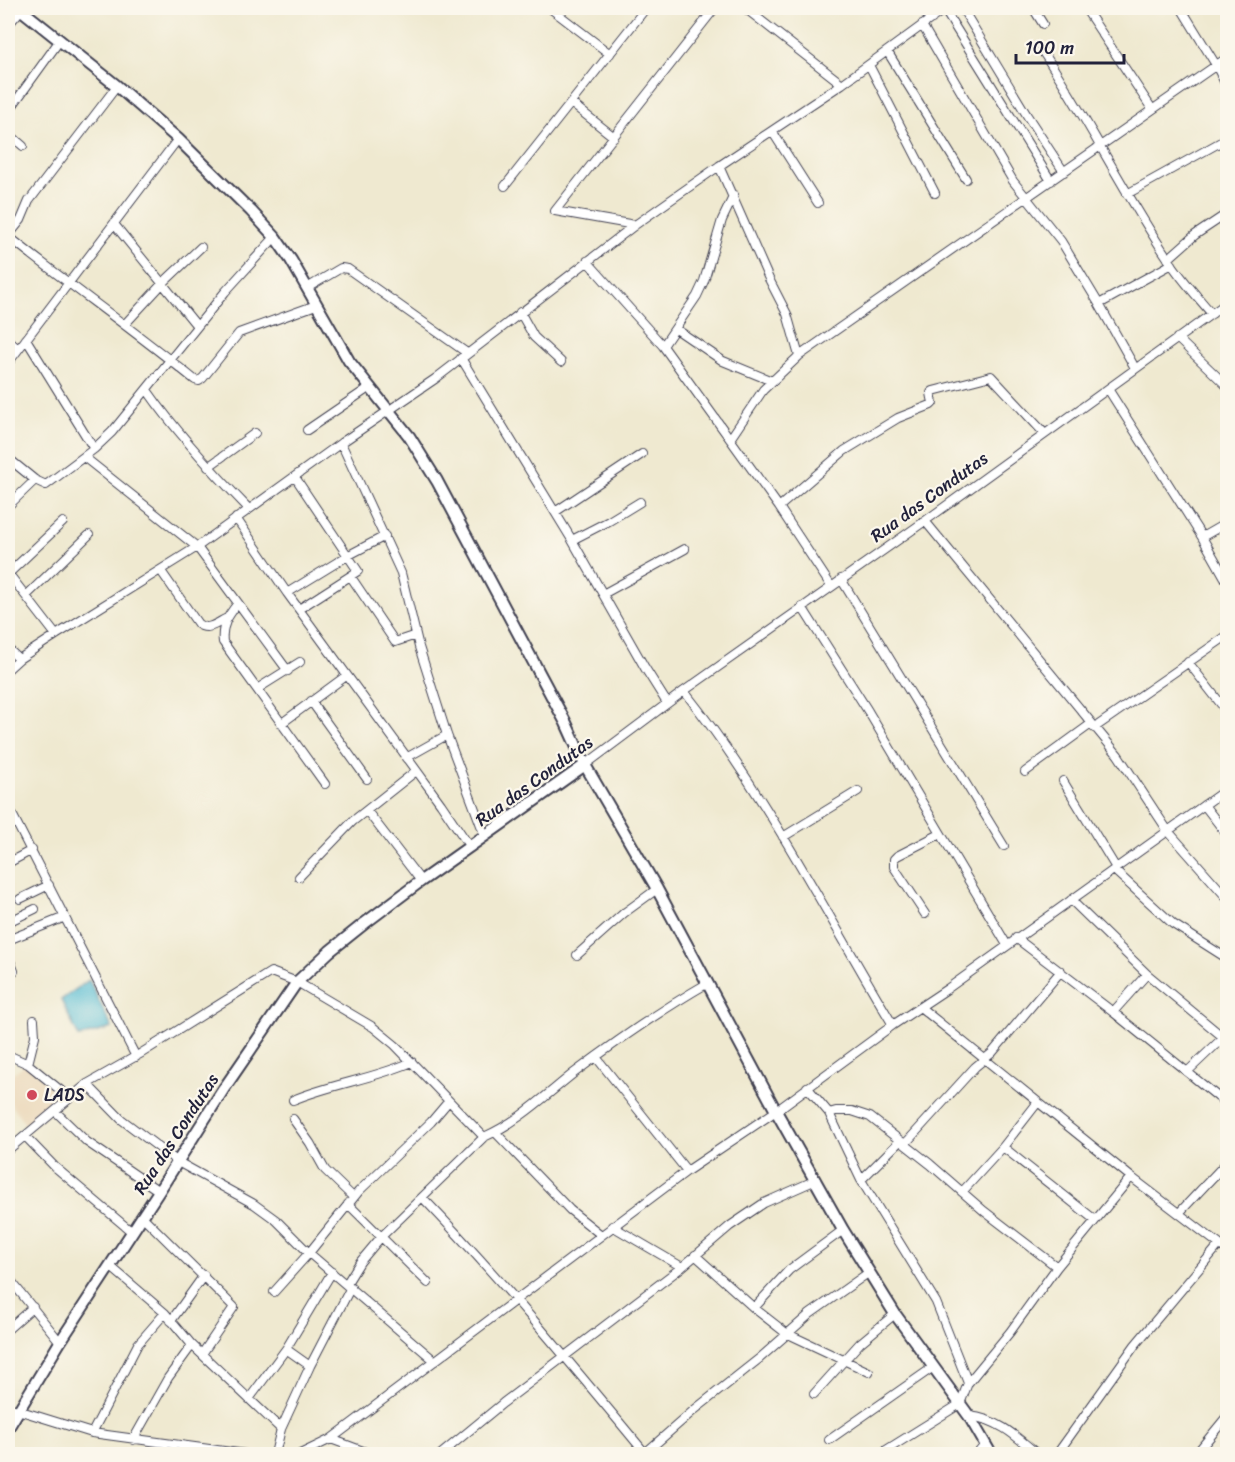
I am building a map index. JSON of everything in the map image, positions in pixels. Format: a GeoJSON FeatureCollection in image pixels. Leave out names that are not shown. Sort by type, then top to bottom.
{"type":"FeatureCollection","features":[{"type":"Feature","properties":{"kind":"street"},"geometry":{"type":"LineString","coordinates":[[8,25],[20,8],[117,86],[178,139],[275,237],[339,346],[409,436],[437,481],[566,723],[585,765],[657,890],[843,1230],[895,1314],[969,1416],[988,1450],[977,1455]]}},
{"type":"Feature","properties":{"kind":"street"},"geometry":{"type":"LineString","coordinates":[[550,8],[609,54]]}},
{"type":"Feature","properties":{"kind":"street"},"geometry":{"type":"LineString","coordinates":[[505,186],[646,8]]}},
{"type":"Feature","properties":{"kind":"street"},"geometry":{"type":"LineString","coordinates":[[635,225],[555,211],[715,8]]}},
{"type":"Feature","properties":{"kind":"street"},"geometry":{"type":"LineString","coordinates":[[745,8],[842,84]]}},
{"type":"Feature","properties":{"kind":"street"},"geometry":{"type":"LineString","coordinates":[[918,8],[932,19]]}},
{"type":"Feature","properties":{"kind":"street"},"geometry":{"type":"LineString","coordinates":[[8,669],[19,659],[56,635],[197,547],[341,443],[435,379],[635,225],[842,84],[945,8],[1051,181]]}},
{"type":"Feature","properties":{"kind":"street"},"geometry":{"type":"LineString","coordinates":[[962,8],[1064,172]]}},
{"type":"Feature","properties":{"kind":"street"},"geometry":{"type":"LineString","coordinates":[[1033,8],[1043,24]]}},
{"type":"Feature","properties":{"kind":"street"},"geometry":{"type":"LineString","coordinates":[[1085,8],[1152,109]]}},
{"type":"Feature","properties":{"kind":"street"},"geometry":{"type":"LineString","coordinates":[[1184,8],[1227,89]]}},
{"type":"Feature","properties":{"kind":"street"},"geometry":{"type":"LineString","coordinates":[[922,26],[1012,180],[1060,241],[1100,304],[1135,368]]}},
{"type":"Feature","properties":{"kind":"street"},"geometry":{"type":"LineString","coordinates":[[8,112],[60,40]]}},
{"type":"Feature","properties":{"kind":"street"},"geometry":{"type":"LineString","coordinates":[[1041,49],[1170,262],[1212,314]]}},
{"type":"Feature","properties":{"kind":"street"},"geometry":{"type":"LineString","coordinates":[[887,51],[966,179]]}},
{"type":"Feature","properties":{"kind":"street"},"geometry":{"type":"LineString","coordinates":[[730,439],[757,398],[800,356],[1227,57]]}},
{"type":"Feature","properties":{"kind":"street"},"geometry":{"type":"LineString","coordinates":[[868,65],[935,194]]}},
{"type":"Feature","properties":{"kind":"street"},"geometry":{"type":"LineString","coordinates":[[117,86],[30,201],[21,220],[8,236],[68,284],[199,381],[239,333],[316,305]]}},
{"type":"Feature","properties":{"kind":"street"},"geometry":{"type":"LineString","coordinates":[[571,103],[614,137]]}},
{"type":"Feature","properties":{"kind":"street"},"geometry":{"type":"LineString","coordinates":[[772,131],[818,203]]}},
{"type":"Feature","properties":{"kind":"street"},"geometry":{"type":"LineString","coordinates":[[8,133],[23,146]]}},
{"type":"Feature","properties":{"kind":"street"},"geometry":{"type":"LineString","coordinates":[[1127,194],[1227,138]]}},
{"type":"Feature","properties":{"kind":"street"},"geometry":{"type":"LineString","coordinates":[[8,363],[178,139]]}},
{"type":"Feature","properties":{"kind":"street"},"geometry":{"type":"LineString","coordinates":[[719,166],[787,314],[800,356]]}},
{"type":"Feature","properties":{"kind":"street"},"geometry":{"type":"LineString","coordinates":[[663,346],[676,329],[704,281],[722,220],[734,195]]}},
{"type":"Feature","properties":{"kind":"street"},"geometry":{"type":"LineString","coordinates":[[1100,304],[1170,262],[1202,230],[1227,213]]}},
{"type":"Feature","properties":{"kind":"street"},"geometry":{"type":"LineString","coordinates":[[114,225],[197,326]]}},
{"type":"Feature","properties":{"kind":"street"},"geometry":{"type":"LineString","coordinates":[[8,458],[35,480],[46,485],[94,449],[128,414],[197,326],[275,237]]}},
{"type":"Feature","properties":{"kind":"street"},"geometry":{"type":"LineString","coordinates":[[125,324],[163,282],[201,247]]}},
{"type":"Feature","properties":{"kind":"street"},"geometry":{"type":"LineString","coordinates":[[588,261],[663,346],[779,507],[831,586]]}},
{"type":"Feature","properties":{"kind":"street"},"geometry":{"type":"LineString","coordinates":[[306,288],[341,268],[348,269],[464,355],[667,703]]}},
{"type":"Feature","properties":{"kind":"street","name":"Rua das Condutas"},"geometry":{"type":"LineString","coordinates":[[8,1428],[60,1342],[266,1024],[297,982],[330,951],[421,881],[585,765],[667,703],[925,521],[1227,302]]}},
{"type":"Feature","properties":{"kind":"street"},"geometry":{"type":"LineString","coordinates":[[520,312],[534,337],[561,362]]}},
{"type":"Feature","properties":{"kind":"street"},"geometry":{"type":"LineString","coordinates":[[676,329],[723,361],[772,381]]}},
{"type":"Feature","properties":{"kind":"street"},"geometry":{"type":"LineString","coordinates":[[1177,338],[1227,387]]}},
{"type":"Feature","properties":{"kind":"street"},"geometry":{"type":"LineString","coordinates":[[26,339],[94,449]]}},
{"type":"Feature","properties":{"kind":"street"},"geometry":{"type":"LineString","coordinates":[[8,340],[18,349]]}},
{"type":"Feature","properties":{"kind":"street"},"geometry":{"type":"LineString","coordinates":[[779,507],[844,451],[898,418],[932,405],[930,393],[933,391],[991,376],[1045,434]]}},
{"type":"Feature","properties":{"kind":"street"},"geometry":{"type":"LineString","coordinates":[[307,430],[370,387]]}},
{"type":"Feature","properties":{"kind":"street"},"geometry":{"type":"LineString","coordinates":[[1108,389],[1202,537],[1227,583]]}},
{"type":"Feature","properties":{"kind":"street"},"geometry":{"type":"LineString","coordinates":[[147,390],[162,412],[208,467],[249,509]]}},
{"type":"Feature","properties":{"kind":"street"},"geometry":{"type":"LineString","coordinates":[[208,467],[255,433]]}},
{"type":"Feature","properties":{"kind":"street"},"geometry":{"type":"LineString","coordinates":[[341,443],[401,573],[416,635],[447,735],[485,836]]}},
{"type":"Feature","properties":{"kind":"street"},"geometry":{"type":"LineString","coordinates":[[555,512],[642,454]]}},
{"type":"Feature","properties":{"kind":"street"},"geometry":{"type":"LineString","coordinates":[[84,457],[197,547],[288,671]]}},
{"type":"Feature","properties":{"kind":"street"},"geometry":{"type":"LineString","coordinates":[[295,477],[358,568],[358,572],[351,577],[299,609]]}},
{"type":"Feature","properties":{"kind":"street"},"geometry":{"type":"LineString","coordinates":[[8,506],[35,480]]}},
{"type":"Feature","properties":{"kind":"street"},"geometry":{"type":"LineString","coordinates":[[572,540],[640,502]]}},
{"type":"Feature","properties":{"kind":"street"},"geometry":{"type":"LineString","coordinates":[[237,518],[287,594],[470,847]]}},
{"type":"Feature","properties":{"kind":"street"},"geometry":{"type":"LineString","coordinates":[[925,521],[1118,755],[1168,831],[1227,899]]}},
{"type":"Feature","properties":{"kind":"street"},"geometry":{"type":"LineString","coordinates":[[56,635],[8,574],[63,522]]}},
{"type":"Feature","properties":{"kind":"street"},"geometry":{"type":"LineString","coordinates":[[1202,537],[1227,522]]}},
{"type":"Feature","properties":{"kind":"street"},"geometry":{"type":"LineString","coordinates":[[26,596],[89,535]]}},
{"type":"Feature","properties":{"kind":"street"},"geometry":{"type":"LineString","coordinates":[[287,594],[349,555],[385,537]]}},
{"type":"Feature","properties":{"kind":"street"},"geometry":{"type":"LineString","coordinates":[[603,594],[685,549]]}},
{"type":"Feature","properties":{"kind":"street"},"geometry":{"type":"LineString","coordinates":[[161,571],[203,628],[225,619],[238,603]]}},
{"type":"Feature","properties":{"kind":"street"},"geometry":{"type":"LineString","coordinates":[[351,577],[395,642],[416,635]]}},
{"type":"Feature","properties":{"kind":"street"},"geometry":{"type":"LineString","coordinates":[[841,579],[1004,846]]}},
{"type":"Feature","properties":{"kind":"street"},"geometry":{"type":"LineString","coordinates":[[802,606],[868,711],[1007,945]]}},
{"type":"Feature","properties":{"kind":"street"},"geometry":{"type":"LineString","coordinates":[[225,619],[223,642],[325,784]]}},
{"type":"Feature","properties":{"kind":"street"},"geometry":{"type":"LineString","coordinates":[[1025,772],[1227,635]]}},
{"type":"Feature","properties":{"kind":"street"},"geometry":{"type":"LineString","coordinates":[[8,649],[19,659]]}},
{"type":"Feature","properties":{"kind":"street"},"geometry":{"type":"LineString","coordinates":[[257,689],[300,662]]}},
{"type":"Feature","properties":{"kind":"street"},"geometry":{"type":"LineString","coordinates":[[1188,662],[1227,713]]}},
{"type":"Feature","properties":{"kind":"street"},"geometry":{"type":"LineString","coordinates":[[282,723],[346,676]]}},
{"type":"Feature","properties":{"kind":"street"},"geometry":{"type":"LineString","coordinates":[[684,691],[724,743],[783,837],[893,1025]]}},
{"type":"Feature","properties":{"kind":"street"},"geometry":{"type":"LineString","coordinates":[[311,701],[367,779]]}},
{"type":"Feature","properties":{"kind":"street"},"geometry":{"type":"LineString","coordinates":[[406,758],[447,735]]}},
{"type":"Feature","properties":{"kind":"street"},"geometry":{"type":"LineString","coordinates":[[299,877],[333,840],[416,771]]}},
{"type":"Feature","properties":{"kind":"street"},"geometry":{"type":"LineString","coordinates":[[1063,781],[1115,869],[1173,924],[1227,959]]}},
{"type":"Feature","properties":{"kind":"street"},"geometry":{"type":"LineString","coordinates":[[300,1455],[331,1439],[600,1234],[1227,788]]}},
{"type":"Feature","properties":{"kind":"street"},"geometry":{"type":"LineString","coordinates":[[783,837],[858,791]]}},
{"type":"Feature","properties":{"kind":"street"},"geometry":{"type":"LineString","coordinates":[[1204,805],[1227,836]]}},
{"type":"Feature","properties":{"kind":"street"},"geometry":{"type":"LineString","coordinates":[[8,806],[136,1057]]}},
{"type":"Feature","properties":{"kind":"street"},"geometry":{"type":"LineString","coordinates":[[367,811],[421,881]]}},
{"type":"Feature","properties":{"kind":"street"},"geometry":{"type":"LineString","coordinates":[[925,914],[894,867],[894,859],[940,834]]}},
{"type":"Feature","properties":{"kind":"street"},"geometry":{"type":"LineString","coordinates":[[8,863],[32,850]]}},
{"type":"Feature","properties":{"kind":"street"},"geometry":{"type":"LineString","coordinates":[[20,899],[49,885]]}},
{"type":"Feature","properties":{"kind":"street"},"geometry":{"type":"LineString","coordinates":[[577,955],[624,913],[657,890]]}},
{"type":"Feature","properties":{"kind":"street"},"geometry":{"type":"LineString","coordinates":[[1071,900],[1147,974],[1225,1035],[1187,1072]]}},
{"type":"Feature","properties":{"kind":"street"},"geometry":{"type":"LineString","coordinates":[[8,922],[35,909]]}},
{"type":"Feature","properties":{"kind":"street"},"geometry":{"type":"LineString","coordinates":[[8,940],[65,917]]}},
{"type":"Feature","properties":{"kind":"street"},"geometry":{"type":"LineString","coordinates":[[1016,938],[1113,1012],[1227,1105]]}},
{"type":"Feature","properties":{"kind":"street"},"geometry":{"type":"LineString","coordinates":[[8,956],[14,971]]}},
{"type":"Feature","properties":{"kind":"street"},"geometry":{"type":"LineString","coordinates":[[861,1180],[992,1053],[1060,971]]}},
{"type":"Feature","properties":{"kind":"street"},"geometry":{"type":"LineString","coordinates":[[8,1136],[11,1147],[87,1084],[136,1057],[268,973],[274,972],[297,982],[373,1027],[395,1045],[484,1137]]}},
{"type":"Feature","properties":{"kind":"street"},"geometry":{"type":"LineString","coordinates":[[1113,1012],[1147,974]]}},
{"type":"Feature","properties":{"kind":"street"},"geometry":{"type":"LineString","coordinates":[[275,1455],[281,1429],[360,1262],[381,1237],[484,1137],[495,1132],[666,1007],[708,983]]}},
{"type":"Feature","properties":{"kind":"street"},"geometry":{"type":"LineString","coordinates":[[920,1008],[1227,1251]]}},
{"type":"Feature","properties":{"kind":"street"},"geometry":{"type":"LineString","coordinates":[[28,1065],[34,1046],[34,1020]]}},
{"type":"Feature","properties":{"kind":"street"},"geometry":{"type":"LineString","coordinates":[[8,1055],[28,1065],[70,1098]]}},
{"type":"Feature","properties":{"kind":"street"},"geometry":{"type":"LineString","coordinates":[[596,1057],[687,1171]]}},
{"type":"Feature","properties":{"kind":"street"},"geometry":{"type":"LineString","coordinates":[[292,1101],[320,1089],[412,1062]]}},
{"type":"Feature","properties":{"kind":"street"},"geometry":{"type":"LineString","coordinates":[[87,1084],[121,1119],[178,1162],[266,1212],[309,1253],[435,1361]]}},
{"type":"Feature","properties":{"kind":"street"},"geometry":{"type":"LineString","coordinates":[[807,1087],[829,1113],[861,1180],[936,1302],[968,1383]]}},
{"type":"Feature","properties":{"kind":"street"},"geometry":{"type":"LineString","coordinates":[[274,1292],[309,1253],[353,1197],[431,1122],[448,1102]]}},
{"type":"Feature","properties":{"kind":"street"},"geometry":{"type":"LineString","coordinates":[[962,1192],[1003,1147],[1038,1102]]}},
{"type":"Feature","properties":{"kind":"street"},"geometry":{"type":"LineString","coordinates":[[55,1111],[87,1142],[159,1191]]}},
{"type":"Feature","properties":{"kind":"street"},"geometry":{"type":"LineString","coordinates":[[829,1113],[836,1111],[863,1114],[902,1142],[1057,1267]]}},
{"type":"Feature","properties":{"kind":"street"},"geometry":{"type":"LineString","coordinates":[[293,1119],[325,1170],[353,1197]]}},
{"type":"Feature","properties":{"kind":"street"},"geometry":{"type":"LineString","coordinates":[[495,1132],[564,1204],[600,1234]]}},
{"type":"Feature","properties":{"kind":"street"},"geometry":{"type":"LineString","coordinates":[[24,1136],[55,1167],[132,1232]]}},
{"type":"Feature","properties":{"kind":"street"},"geometry":{"type":"LineString","coordinates":[[1003,1147],[1095,1220]]}},
{"type":"Feature","properties":{"kind":"street"},"geometry":{"type":"LineString","coordinates":[[1179,1213],[1227,1161]]}},
{"type":"Feature","properties":{"kind":"street"},"geometry":{"type":"LineString","coordinates":[[880,1455],[960,1404],[968,1383],[1010,1332],[1057,1267],[1131,1177]]}},
{"type":"Feature","properties":{"kind":"street"},"geometry":{"type":"LineString","coordinates":[[441,1455],[503,1403],[682,1267],[730,1226],[764,1203],[816,1180]]}},
{"type":"Feature","properties":{"kind":"street"},"geometry":{"type":"LineString","coordinates":[[423,1198],[473,1250],[566,1357],[644,1454],[693,1411],[760,1358],[786,1333],[868,1273]]}},
{"type":"Feature","properties":{"kind":"street"},"geometry":{"type":"LineString","coordinates":[[348,1204],[428,1283]]}},
{"type":"Feature","properties":{"kind":"street"},"geometry":{"type":"LineString","coordinates":[[142,1216],[234,1307],[202,1354]]}},
{"type":"Feature","properties":{"kind":"street"},"geometry":{"type":"LineString","coordinates":[[612,1226],[682,1267]]}},
{"type":"Feature","properties":{"kind":"street"},"geometry":{"type":"LineString","coordinates":[[754,1308],[789,1270],[843,1230]]}},
{"type":"Feature","properties":{"kind":"street"},"geometry":{"type":"LineString","coordinates":[[1057,1455],[1135,1345],[1219,1245]]}},
{"type":"Feature","properties":{"kind":"street"},"geometry":{"type":"LineString","coordinates":[[695,1255],[754,1308],[786,1333],[869,1372]]}},
{"type":"Feature","properties":{"kind":"street"},"geometry":{"type":"LineString","coordinates":[[110,1266],[165,1313],[192,1345],[281,1429]]}},
{"type":"Feature","properties":{"kind":"street"},"geometry":{"type":"LineString","coordinates":[[249,1399],[286,1349],[332,1272]]}},
{"type":"Feature","properties":{"kind":"street"},"geometry":{"type":"LineString","coordinates":[[171,1321],[204,1275]]}},
{"type":"Feature","properties":{"kind":"street"},"geometry":{"type":"LineString","coordinates":[[8,1277],[60,1342]]}},
{"type":"Feature","properties":{"kind":"street"},"geometry":{"type":"LineString","coordinates":[[8,1329],[33,1307]]}},
{"type":"Feature","properties":{"kind":"street"},"geometry":{"type":"LineString","coordinates":[[92,1433],[138,1344],[165,1313]]}},
{"type":"Feature","properties":{"kind":"street"},"geometry":{"type":"LineString","coordinates":[[814,1394],[860,1343],[895,1314]]}},
{"type":"Feature","properties":{"kind":"street"},"geometry":{"type":"LineString","coordinates":[[133,1440],[168,1378],[192,1345]]}},
{"type":"Feature","properties":{"kind":"street"},"geometry":{"type":"LineString","coordinates":[[286,1349],[310,1366]]}},
{"type":"Feature","properties":{"kind":"street"},"geometry":{"type":"LineString","coordinates":[[829,1440],[932,1368]]}},
{"type":"Feature","properties":{"kind":"street"},"geometry":{"type":"LineString","coordinates":[[8,1407],[92,1433],[207,1452],[246,1455]]}},
{"type":"Feature","properties":{"kind":"street"},"geometry":{"type":"LineString","coordinates":[[1196,1455],[1227,1415]]}},
{"type":"Feature","properties":{"kind":"street"},"geometry":{"type":"LineString","coordinates":[[969,1416],[981,1417],[1004,1427],[1037,1455]]}},
{"type":"Feature","properties":{"kind":"street"},"geometry":{"type":"LineString","coordinates":[[331,1439],[371,1455]]}},
{"type":"Feature","properties":{"kind":"shaded area"},"geometry":{"type":"Polygon","coordinates":[[[27,1064],[64,1100],[28,1129],[8,1099],[8,1076],[27,1064]]]}},
{"type":"Feature","properties":{"kind":"water"},"geometry":{"type":"Polygon","coordinates":[[[89,980],[112,1028],[79,1037],[61,1000],[89,980]]]}},
{"type":"Feature","properties":{"kind":"place","name":"LADS"},"geometry":{"type":"Point","coordinates":[32,1095]}}]}
